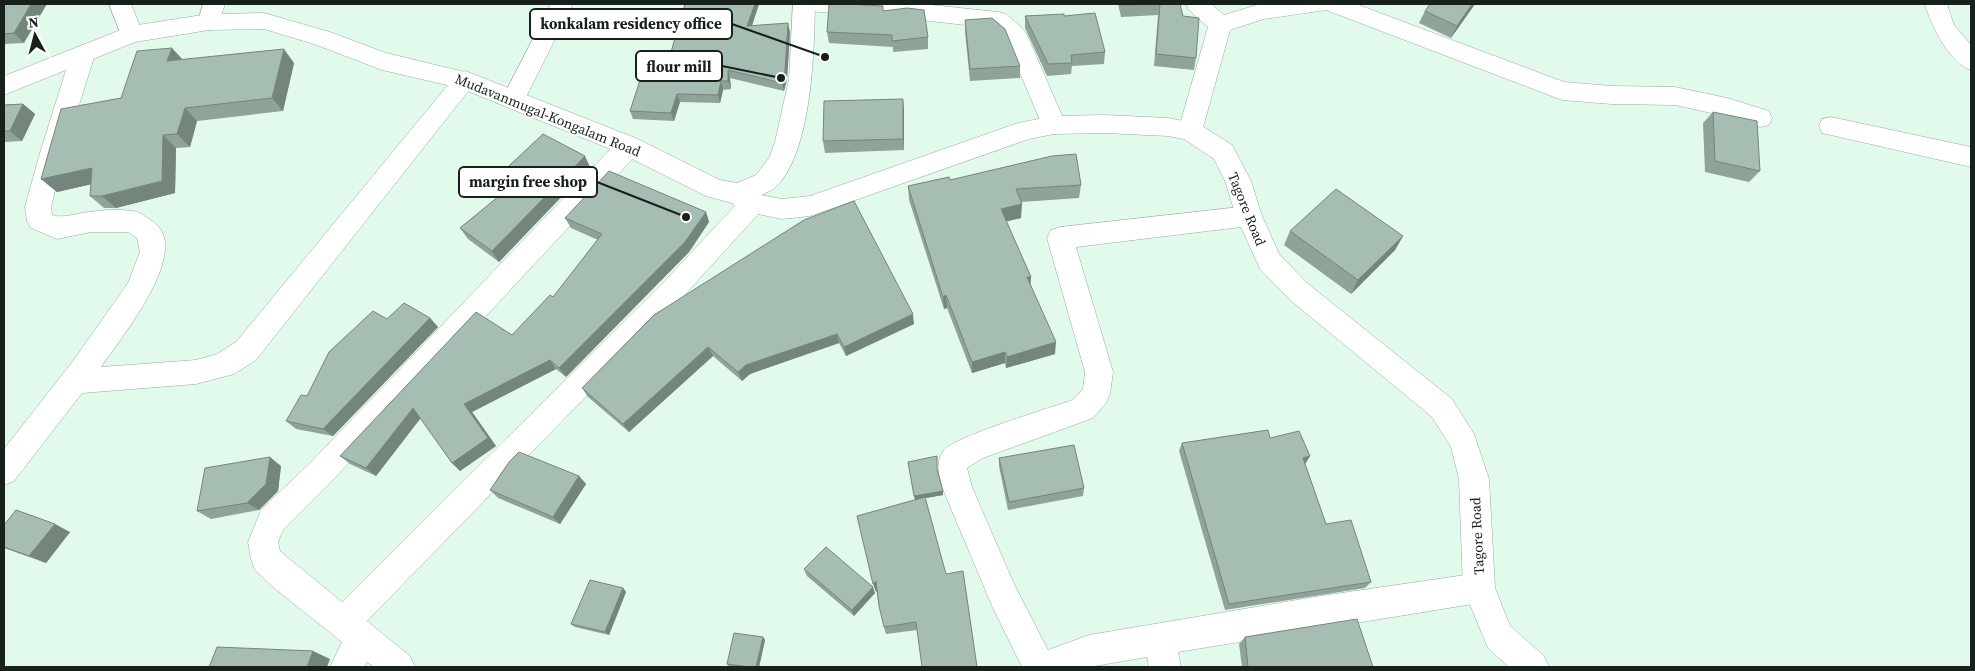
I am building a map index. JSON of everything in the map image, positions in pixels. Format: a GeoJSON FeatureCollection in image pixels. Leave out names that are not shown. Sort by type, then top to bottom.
{"type":"FeatureCollection","features":[{"type":"Feature","properties":{"kind":"street"},"geometry":{"type":"LineString","coordinates":[[120,4],[131,34]]}},
{"type":"Feature","properties":{"kind":"street"},"geometry":{"type":"LineString","coordinates":[[514,99],[562,4]]}},
{"type":"Feature","properties":{"kind":"street"},"geometry":{"type":"LineString","coordinates":[[346,667],[352,631],[671,292],[745,199],[765,182],[780,162],[801,79],[804,4]]}},
{"type":"Feature","properties":{"kind":"street"},"geometry":{"type":"LineString","coordinates":[[818,4],[886,8],[998,20],[1015,35],[1024,51],[1054,125]]}},
{"type":"Feature","properties":{"kind":"street"},"geometry":{"type":"LineString","coordinates":[[1198,4],[1220,25]]}},
{"type":"Feature","properties":{"kind":"street"},"geometry":{"type":"LineString","coordinates":[[1220,25],[1262,11],[1318,4]]}},
{"type":"Feature","properties":{"kind":"street"},"geometry":{"type":"LineString","coordinates":[[1334,4],[1562,91],[1612,95],[1675,96],[1727,107],[1760,118]]}},
{"type":"Feature","properties":{"kind":"street"},"geometry":{"type":"LineString","coordinates":[[1936,4],[1944,28],[1971,60]]}},
{"type":"Feature","properties":{"kind":"street","name":"Mudavanmugal-Kongalam Road"},"geometry":{"type":"LineString","coordinates":[[4,86],[131,34],[212,13],[264,21],[322,38],[382,61],[465,80],[629,146],[715,189],[745,199]]}},
{"type":"Feature","properties":{"kind":"street"},"geometry":{"type":"LineString","coordinates":[[1190,131],[1220,25]]}},
{"type":"Feature","properties":{"kind":"street"},"geometry":{"type":"LineString","coordinates":[[4,471],[74,381],[140,288],[153,252],[149,232],[132,221],[91,222],[57,228],[40,221],[38,207],[52,153],[83,54]]}},
{"type":"Feature","properties":{"kind":"street"},"geometry":{"type":"LineString","coordinates":[[74,381],[196,372],[224,365],[246,351],[465,80]]}},
{"type":"Feature","properties":{"kind":"street","name":"Tagore Road"},"geometry":{"type":"LineString","coordinates":[[745,199],[782,209],[810,206],[1027,130],[1054,125],[1139,125],[1190,131],[1222,152],[1238,181],[1249,216],[1269,261],[1305,297],[1442,408],[1464,443],[1474,479],[1479,588],[1500,637],[1533,667]]}},
{"type":"Feature","properties":{"kind":"street"},"geometry":{"type":"LineString","coordinates":[[1831,126],[1971,157]]}},
{"type":"Feature","properties":{"kind":"street"},"geometry":{"type":"LineString","coordinates":[[400,667],[352,631],[266,559],[262,542],[272,520],[321,472],[629,146]]}},
{"type":"Feature","properties":{"kind":"street"},"geometry":{"type":"LineString","coordinates":[[1039,667],[1003,595],[957,487],[952,469],[956,459],[974,448],[1083,409],[1096,394],[1098,372],[1060,238],[1249,216]]}},
{"type":"Feature","properties":{"kind":"street"},"geometry":{"type":"LineString","coordinates":[[1046,667],[1089,651],[1162,653],[1479,588]]}},
{"type":"Feature","properties":{"kind":"building"},"geometry":{"type":"Polygon","coordinates":[[[4,4],[31,4],[14,33],[4,34],[4,4]]]}},
{"type":"Feature","properties":{"kind":"building"},"geometry":{"type":"Polygon","coordinates":[[[685,4],[755,4],[747,26],[788,23],[785,71],[782,83],[728,70],[728,81],[721,81],[718,95],[677,94],[671,113],[630,111],[642,74],[664,76],[685,4]]]}},
{"type":"Feature","properties":{"kind":"building"},"geometry":{"type":"Polygon","coordinates":[[[829,4],[883,6],[883,11],[907,8],[924,10],[928,37],[892,41],[892,35],[827,32],[829,4]]]}},
{"type":"Feature","properties":{"kind":"building"},"geometry":{"type":"Polygon","coordinates":[[[1122,4],[1154,4],[1122,5],[1122,4]]]}},
{"type":"Feature","properties":{"kind":"building"},"geometry":{"type":"Polygon","coordinates":[[[1160,4],[1180,4],[1183,16],[1199,18],[1196,58],[1156,54],[1160,4]]]}},
{"type":"Feature","properties":{"kind":"building"},"geometry":{"type":"Polygon","coordinates":[[[1430,4],[1472,4],[1457,26],[1425,11],[1430,4]]]}},
{"type":"Feature","properties":{"kind":"building"},"geometry":{"type":"Polygon","coordinates":[[[1095,13],[1105,52],[1071,55],[1072,63],[1048,64],[1025,16],[1064,14],[1064,16],[1095,13]]]}},
{"type":"Feature","properties":{"kind":"building"},"geometry":{"type":"Polygon","coordinates":[[[992,18],[1005,29],[1020,66],[970,69],[965,20],[992,18]]]}},
{"type":"Feature","properties":{"kind":"building"},"geometry":{"type":"Polygon","coordinates":[[[172,48],[167,61],[284,49],[272,98],[185,108],[177,134],[163,135],[162,181],[102,196],[90,196],[92,168],[41,179],[61,109],[121,98],[137,51],[172,48]]]}},
{"type":"Feature","properties":{"kind":"building"},"geometry":{"type":"Polygon","coordinates":[[[903,99],[903,139],[823,141],[824,101],[903,99]]]}},
{"type":"Feature","properties":{"kind":"building"},"geometry":{"type":"Polygon","coordinates":[[[23,104],[10,131],[4,131],[4,105],[23,104]]]}},
{"type":"Feature","properties":{"kind":"building"},"geometry":{"type":"Polygon","coordinates":[[[1713,112],[1757,121],[1760,171],[1715,161],[1713,112]]]}},
{"type":"Feature","properties":{"kind":"building"},"geometry":{"type":"Polygon","coordinates":[[[543,134],[585,156],[492,251],[460,228],[510,187],[495,179],[543,134]]]}},
{"type":"Feature","properties":{"kind":"building"},"geometry":{"type":"Polygon","coordinates":[[[1076,154],[1081,185],[1016,189],[1022,204],[1001,209],[1031,277],[1027,277],[1056,342],[1007,357],[1005,352],[972,362],[946,295],[943,297],[908,186],[949,177],[950,180],[1052,156],[1076,154]]]}},
{"type":"Feature","properties":{"kind":"building"},"geometry":{"type":"Polygon","coordinates":[[[609,171],[706,212],[685,242],[559,368],[550,360],[464,404],[488,438],[452,463],[413,408],[366,468],[340,456],[476,312],[512,335],[550,295],[553,297],[602,234],[565,218],[609,171]]]}},
{"type":"Feature","properties":{"kind":"building"},"geometry":{"type":"Polygon","coordinates":[[[1336,189],[1403,236],[1358,280],[1290,231],[1336,189]]]}},
{"type":"Feature","properties":{"kind":"building"},"geometry":{"type":"Polygon","coordinates":[[[854,201],[913,314],[844,347],[837,334],[746,365],[738,372],[708,347],[623,424],[582,388],[654,315],[804,220],[854,201]]]}},
{"type":"Feature","properties":{"kind":"building"},"geometry":{"type":"Polygon","coordinates":[[[404,303],[430,318],[323,429],[286,421],[301,395],[307,396],[329,352],[373,311],[387,319],[404,303]]]}},
{"type":"Feature","properties":{"kind":"building"},"geometry":{"type":"Polygon","coordinates":[[[1268,430],[1270,438],[1299,431],[1310,456],[1303,458],[1326,524],[1351,520],[1371,582],[1229,604],[1182,443],[1268,430]]]}},
{"type":"Feature","properties":{"kind":"building"},"geometry":{"type":"Polygon","coordinates":[[[1074,445],[1084,488],[1009,502],[999,458],[1074,445]]]}},
{"type":"Feature","properties":{"kind":"building"},"geometry":{"type":"Polygon","coordinates":[[[519,452],[579,476],[553,517],[490,490],[509,462],[519,452]]]}},
{"type":"Feature","properties":{"kind":"building"},"geometry":{"type":"Polygon","coordinates":[[[937,456],[937,469],[943,491],[914,496],[908,462],[937,456]]]}},
{"type":"Feature","properties":{"kind":"building"},"geometry":{"type":"Polygon","coordinates":[[[270,457],[266,484],[247,503],[197,511],[205,468],[270,457]]]}},
{"type":"Feature","properties":{"kind":"building"},"geometry":{"type":"Polygon","coordinates":[[[925,497],[946,574],[963,571],[977,667],[922,667],[916,622],[884,627],[876,581],[873,584],[857,516],[925,497]]]}},
{"type":"Feature","properties":{"kind":"building"},"geometry":{"type":"Polygon","coordinates":[[[16,510],[55,524],[29,556],[4,547],[4,525],[16,510]]]}},
{"type":"Feature","properties":{"kind":"building"},"geometry":{"type":"Polygon","coordinates":[[[826,547],[873,587],[852,610],[804,569],[826,547]]]}},
{"type":"Feature","properties":{"kind":"building"},"geometry":{"type":"Polygon","coordinates":[[[590,580],[623,588],[605,632],[571,624],[590,580]]]}},
{"type":"Feature","properties":{"kind":"building"},"geometry":{"type":"Polygon","coordinates":[[[1357,619],[1373,667],[1248,667],[1245,637],[1357,619]]]}},
{"type":"Feature","properties":{"kind":"building"},"geometry":{"type":"Polygon","coordinates":[[[734,633],[763,637],[756,667],[727,664],[734,633]]]}},
{"type":"Feature","properties":{"kind":"building"},"geometry":{"type":"Polygon","coordinates":[[[217,647],[313,651],[307,667],[209,667],[217,647]]]}},
{"type":"Feature","properties":{"kind":"place","name":"konkalam residency office"},"geometry":{"type":"Point","coordinates":[825,57]}},
{"type":"Feature","properties":{"kind":"place","name":"flour mill"},"geometry":{"type":"Point","coordinates":[781,78]}},
{"type":"Feature","properties":{"kind":"place","name":"margin free shop"},"geometry":{"type":"Point","coordinates":[686,217]}}]}
